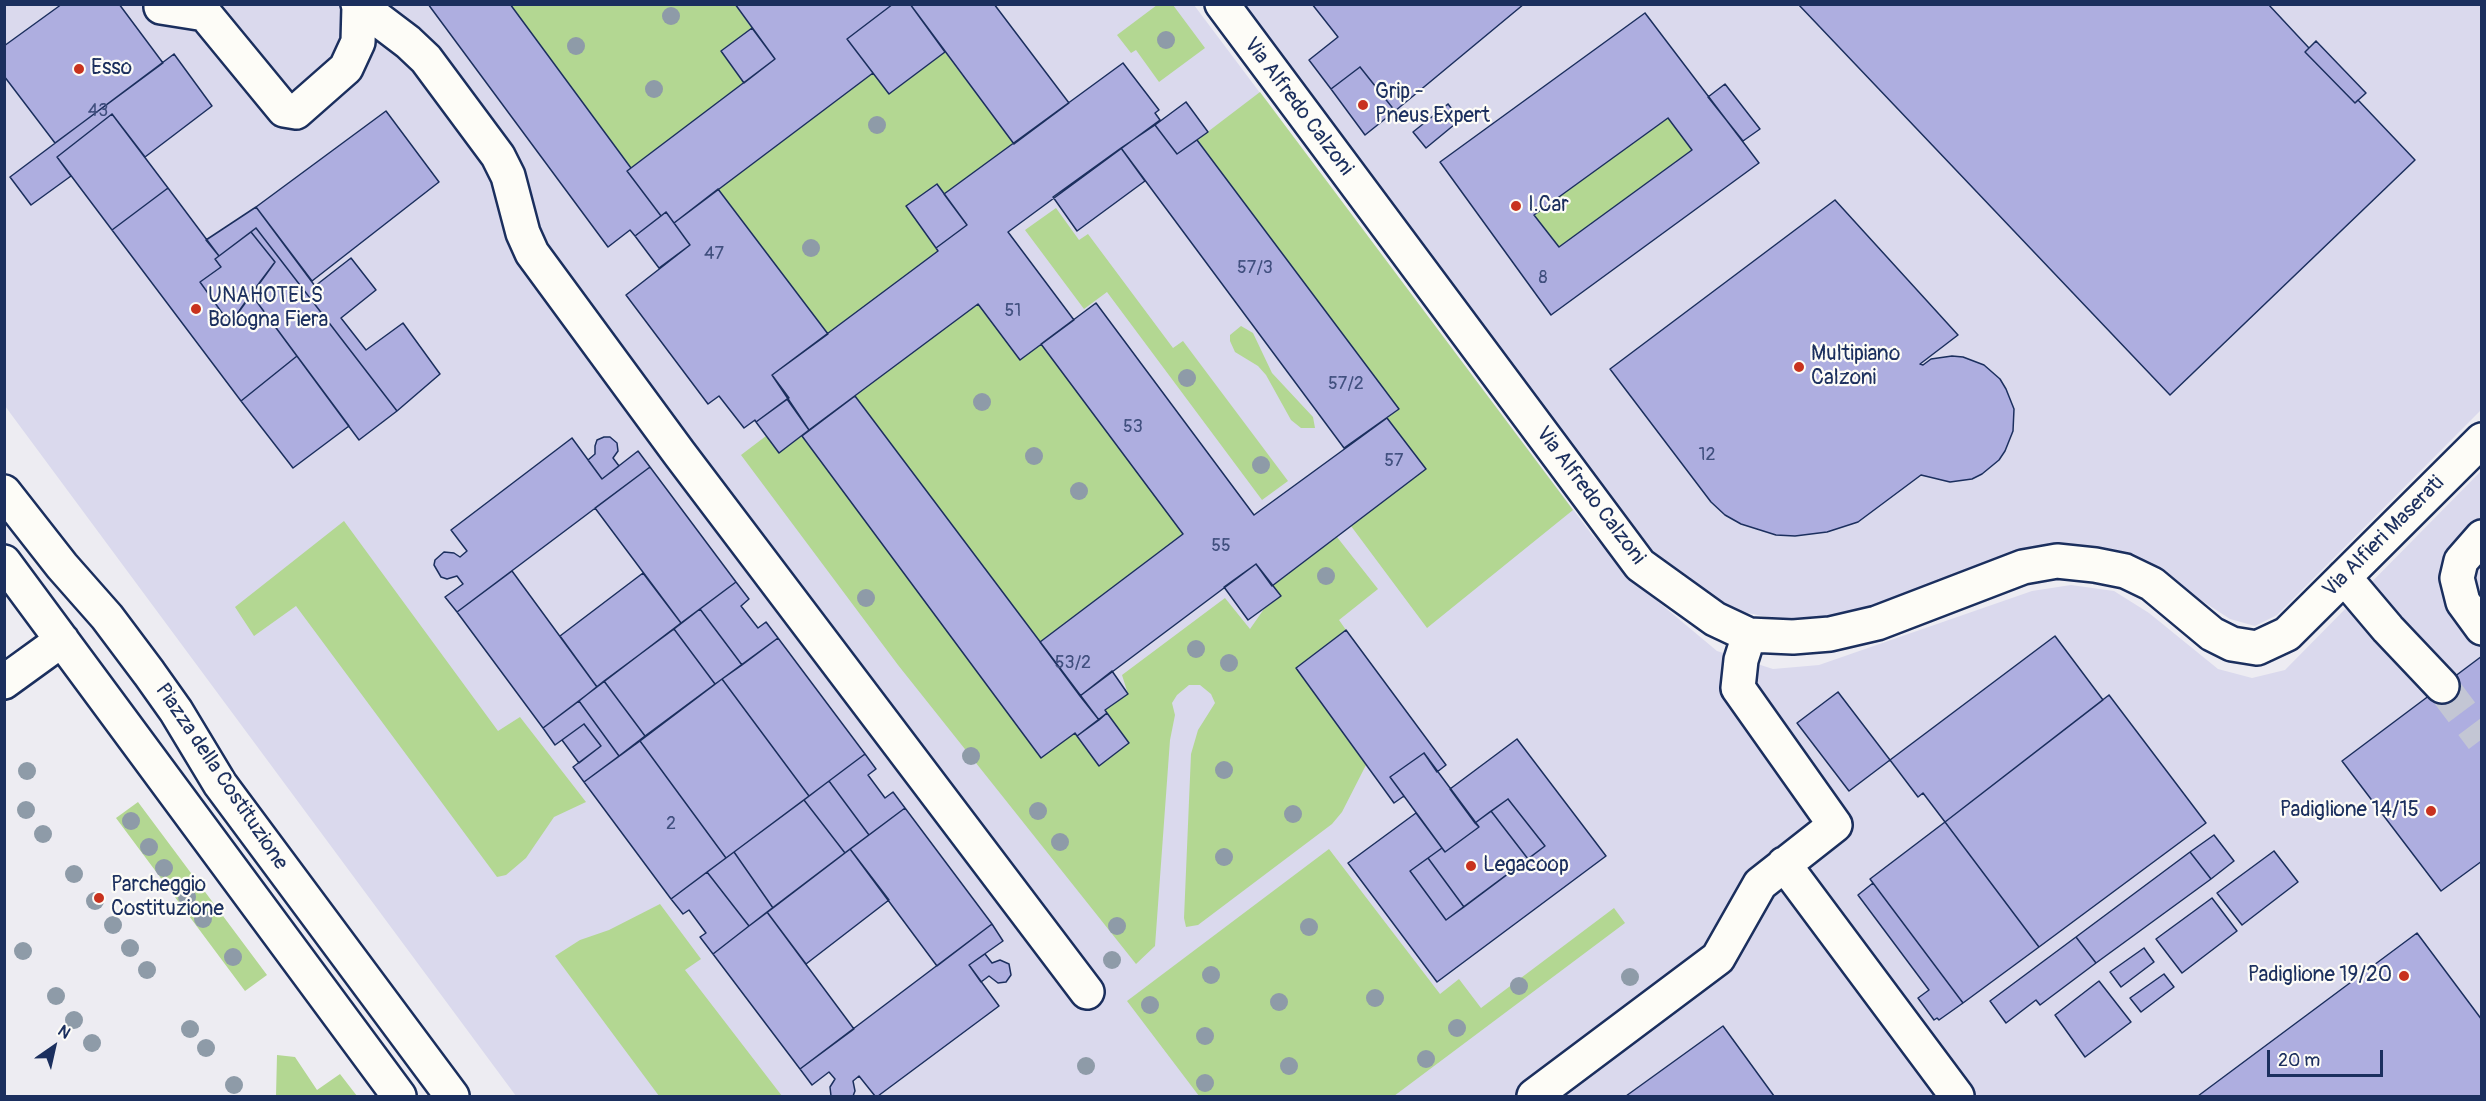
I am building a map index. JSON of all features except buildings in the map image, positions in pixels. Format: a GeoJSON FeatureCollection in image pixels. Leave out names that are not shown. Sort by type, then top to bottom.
{"type":"FeatureCollection","features":[{"type":"Feature","properties":{"kind":"street","name":"Via Alfredo Calzoni"},"geometry":{"type":"LineString","coordinates":[[1222,4],[1640,565],[1715,619],[1749,635],[1793,637],[1830,634],[1877,623],[2023,567],[2057,561],[2125,571],[2152,584],[2212,634],[2232,644],[2257,648],[2287,634]]}},
{"type":"Feature","properties":{"kind":"street"},"geometry":{"type":"LineString","coordinates":[[161,7],[206,14],[284,110],[296,112],[346,68],[357,42],[358,5]]}},
{"type":"Feature","properties":{"kind":"street"},"geometry":{"type":"LineString","coordinates":[[358,5],[408,42],[426,59],[498,156],[508,176],[523,233],[532,253],[686,462],[1087,992]]}},
{"type":"Feature","properties":{"kind":"street","name":"Via Alfieri Maserati"},"geometry":{"type":"LineString","coordinates":[[2287,634],[2481,440]]}},
{"type":"Feature","properties":{"kind":"street","name":"Piazza della Costituzione"},"geometry":{"type":"LineString","coordinates":[[4,492],[62,566],[107,617],[149,673],[176,711],[220,784],[452,1096]]}},
{"type":"Feature","properties":{"kind":"street"},"geometry":{"type":"LineString","coordinates":[[2481,537],[2461,561],[2457,578],[2463,602],[2481,628]]}},
{"type":"Feature","properties":{"kind":"street","name":"Piazza della Costituzione"},"geometry":{"type":"LineString","coordinates":[[4,562],[399,1096]]}},
{"type":"Feature","properties":{"kind":"street"},"geometry":{"type":"LineString","coordinates":[[2344,577],[2388,629],[2442,686]]}},
{"type":"Feature","properties":{"kind":"street"},"geometry":{"type":"LineString","coordinates":[[1534,1096],[1718,958],[1760,884],[1835,825],[1738,688],[1741,660],[1749,635]]}},
{"type":"Feature","properties":{"kind":"street"},"geometry":{"type":"LineString","coordinates":[[4,682],[62,640]]}},
{"type":"Feature","properties":{"kind":"street"},"geometry":{"type":"LineString","coordinates":[[1784,864],[1957,1096]]}},
{"type":"Feature","properties":{"kind":"shaded area"},"geometry":{"type":"Polygon","coordinates":[[[4,5],[1194,5],[1593,536],[1656,600],[1717,651],[1773,669],[1819,665],[2032,591],[2071,585],[2114,591],[2149,613],[2218,669],[2252,678],[2285,670],[2481,471],[2481,1096],[516,1096],[5,406],[4,5]]]}},
{"type":"Feature","properties":{"kind":"shaded area"},"geometry":{"type":"Polygon","coordinates":[[[1227,5],[2481,5],[2481,410],[2277,615],[2255,626],[2230,619],[2145,564],[2119,557],[1855,617],[1784,620],[1721,608],[1662,570],[1227,5]]]}},
{"type":"Feature","properties":{"kind":"green space"},"geometry":{"type":"Polygon","coordinates":[[[510,5],[735,5],[752,28],[721,51],[744,83],[631,168],[510,5]]]}},
{"type":"Feature","properties":{"kind":"green space"},"geometry":{"type":"Polygon","coordinates":[[[1157,5],[1173,5],[1205,48],[1159,82],[1136,50],[1131,53],[1117,35],[1157,5]]]}},
{"type":"Feature","properties":{"kind":"green space"},"geometry":{"type":"Polygon","coordinates":[[[945,52],[1014,144],[944,194],[937,184],[906,206],[938,251],[828,334],[718,189],[873,73],[889,93],[945,52]]]}},
{"type":"Feature","properties":{"kind":"green space"},"geometry":{"type":"Polygon","coordinates":[[[1260,92],[1573,510],[1427,628],[1351,526],[1426,469],[1387,418],[1399,409],[1197,140],[1260,92]]]}},
{"type":"Feature","properties":{"kind":"green space"},"geometry":{"type":"Polygon","coordinates":[[[1668,118],[1692,150],[1559,247],[1534,215],[1668,118]]]}},
{"type":"Feature","properties":{"kind":"green space"},"geometry":{"type":"Polygon","coordinates":[[[1056,208],[1079,240],[1088,234],[1173,348],[1183,341],[1288,481],[1262,500],[1107,292],[1084,309],[1025,230],[1056,208]]]}},
{"type":"Feature","properties":{"kind":"green space"},"geometry":{"type":"Polygon","coordinates":[[[978,304],[1020,360],[1041,344],[1183,534],[1040,642],[855,396],[978,304]]]}},
{"type":"Feature","properties":{"kind":"green space"},"geometry":{"type":"Polygon","coordinates":[[[1241,326],[1253,333],[1272,373],[1313,417],[1315,428],[1301,428],[1291,420],[1266,375],[1258,366],[1235,352],[1230,335],[1241,326]]]}},
{"type":"Feature","properties":{"kind":"green space"},"geometry":{"type":"Polygon","coordinates":[[[766,436],[779,452],[802,436],[1041,757],[1075,733],[1099,766],[1129,743],[1105,710],[1128,694],[1122,675],[1225,598],[1250,629],[1264,609],[1280,597],[1272,586],[1337,537],[1378,589],[1339,620],[1346,630],[1296,668],[1366,765],[1342,812],[1332,824],[1198,925],[1186,927],[1184,918],[1191,754],[1198,730],[1215,703],[1211,694],[1200,685],[1189,685],[1177,695],[1172,703],[1175,715],[1170,740],[1155,946],[1136,964],[898,665],[741,455],[766,436]]]}},
{"type":"Feature","properties":{"kind":"green space"},"geometry":{"type":"Polygon","coordinates":[[[344,521],[498,731],[520,717],[586,802],[554,817],[526,858],[506,875],[497,877],[296,606],[254,636],[235,607],[344,521]]]}},
{"type":"Feature","properties":{"kind":"green space"},"geometry":{"type":"Polygon","coordinates":[[[138,802],[267,975],[245,991],[116,818],[138,802]]]}},
{"type":"Feature","properties":{"kind":"green space"},"geometry":{"type":"Polygon","coordinates":[[[1329,849],[1440,994],[1459,979],[1481,1008],[1614,908],[1625,923],[1394,1096],[1199,1096],[1127,1001],[1329,849]]]}},
{"type":"Feature","properties":{"kind":"green space"},"geometry":{"type":"Polygon","coordinates":[[[660,904],[701,959],[685,970],[782,1096],[659,1096],[555,956],[580,940],[609,930],[660,904]]]}},
{"type":"Feature","properties":{"kind":"green space"},"geometry":{"type":"Polygon","coordinates":[[[277,1055],[295,1057],[317,1090],[340,1074],[357,1096],[276,1096],[277,1055]]]}},
{"type":"Feature","properties":{"kind":"tunnel"},"geometry":{"type":"LineString","coordinates":[[2442,686],[2482,739]]}},
{"type":"Feature","properties":{"kind":"place","name":"Esso"},"geometry":{"type":"Point","coordinates":[79,69]}},
{"type":"Feature","properties":{"kind":"place","name":"Grip - Pneus Expert"},"geometry":{"type":"Point","coordinates":[1363,105]}},
{"type":"Feature","properties":{"kind":"place","name":"I.Car"},"geometry":{"type":"Point","coordinates":[1516,206]}},
{"type":"Feature","properties":{"kind":"place","name":"UNAHOTELS Bologna Fiera"},"geometry":{"type":"Point","coordinates":[196,309]}},
{"type":"Feature","properties":{"kind":"place","name":"Multipiano Calzoni"},"geometry":{"type":"Point","coordinates":[1799,367]}},
{"type":"Feature","properties":{"kind":"place","name":"Padiglione 14/15"},"geometry":{"type":"Point","coordinates":[2431,811]}},
{"type":"Feature","properties":{"kind":"place","name":"Legacoop"},"geometry":{"type":"Point","coordinates":[1471,866]}},
{"type":"Feature","properties":{"kind":"place","name":"Parcheggio Costituzione"},"geometry":{"type":"Point","coordinates":[99,898]}},
{"type":"Feature","properties":{"kind":"place","name":"Padiglione 19/20"},"geometry":{"type":"Point","coordinates":[2404,976]}}]}
